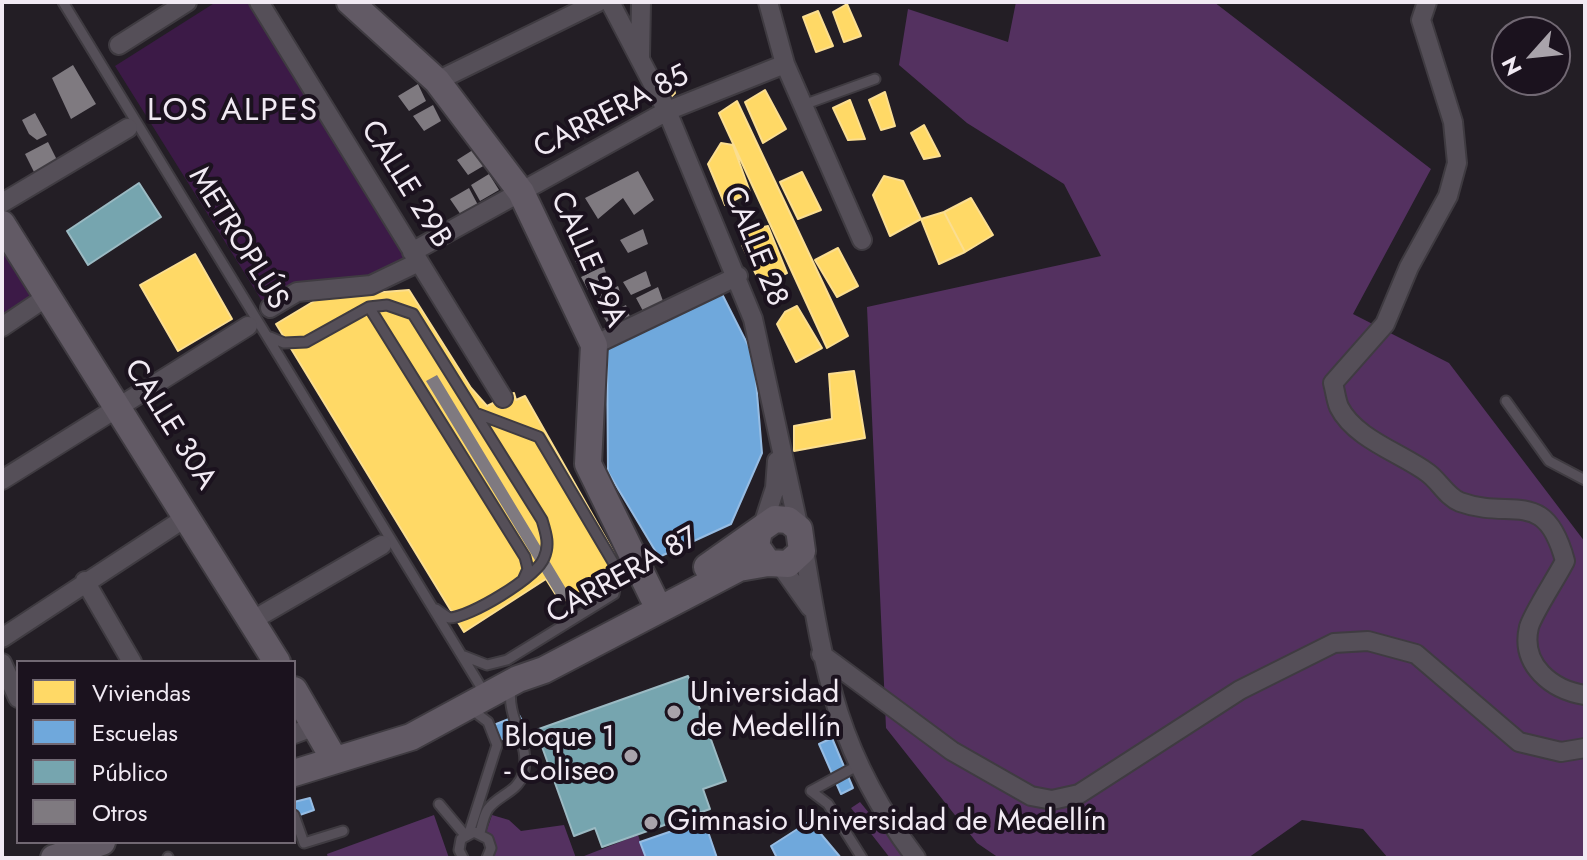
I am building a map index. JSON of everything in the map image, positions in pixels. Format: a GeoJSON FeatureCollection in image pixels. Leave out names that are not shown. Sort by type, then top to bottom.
{"type":"FeatureCollection","features":[{"type":"Feature","properties":{"kind":"street"},"geometry":{"type":"LineString","coordinates":[[119,45],[187,2]]}},
{"type":"Feature","properties":{"kind":"street","name":"CALLE 29B"},"geometry":{"type":"LineString","coordinates":[[259,2],[503,398]]}},
{"type":"Feature","properties":{"kind":"street","name":"CALLE 29A"},"geometry":{"type":"LineString","coordinates":[[350,2],[437,81],[521,192],[594,345],[588,464],[653,597]]}},
{"type":"Feature","properties":{"kind":"street"},"geometry":{"type":"LineString","coordinates":[[437,81],[598,2]]}},
{"type":"Feature","properties":{"kind":"street","name":"CALLE 28"},"geometry":{"type":"LineString","coordinates":[[610,2],[667,111],[738,276],[762,352],[778,442],[801,536],[821,654],[857,766],[911,851]]}},
{"type":"Feature","properties":{"kind":"street"},"geometry":{"type":"LineString","coordinates":[[640,60],[641,2]]}},
{"type":"Feature","properties":{"kind":"street"},"geometry":{"type":"LineString","coordinates":[[768,2],[785,64],[862,240]]}},
{"type":"Feature","properties":{"kind":"street"},"geometry":{"type":"LineString","coordinates":[[1427,2],[1421,20],[1453,122],[1457,163],[1448,196],[1409,267],[1385,324],[1333,383],[1339,408],[1358,430],[1430,474],[1457,501],[1488,508],[1527,508],[1558,532],[1565,561],[1529,627],[1532,660],[1553,687],[1585,695]]}},
{"type":"Feature","properties":{"kind":"street","name":"CARRERA 85"},"geometry":{"type":"LineString","coordinates":[[270,308],[297,292],[371,285],[521,192],[667,111],[785,64]]}},
{"type":"Feature","properties":{"kind":"street"},"geometry":{"type":"LineString","coordinates":[[2,203],[128,128]]}},
{"type":"Feature","properties":{"kind":"street","name":"CALLE 30A"},"geometry":{"type":"LineString","coordinates":[[2,224],[119,405],[276,660]]}},
{"type":"Feature","properties":{"kind":"street"},"geometry":{"type":"LineString","coordinates":[[594,345],[738,276]]}},
{"type":"Feature","properties":{"kind":"street"},"geometry":{"type":"LineString","coordinates":[[2,327],[48,296]]}},
{"type":"Feature","properties":{"kind":"street"},"geometry":{"type":"LineString","coordinates":[[2,480],[248,326]]}},
{"type":"Feature","properties":{"kind":"street"},"geometry":{"type":"LineString","coordinates":[[778,442],[775,488],[756,546],[775,564],[816,620]]}},
{"type":"Feature","properties":{"kind":"street"},"geometry":{"type":"LineString","coordinates":[[2,638],[188,516]]}},
{"type":"Feature","properties":{"kind":"street"},"geometry":{"type":"LineString","coordinates":[[761,528],[782,519],[801,536],[799,556],[775,564]]}},
{"type":"Feature","properties":{"kind":"street","name":"CARRERA 87"},"geometry":{"type":"LineString","coordinates":[[296,772],[411,737],[478,702],[515,680],[538,661],[723,558],[761,528]]}},
{"type":"Feature","properties":{"kind":"street"},"geometry":{"type":"LineString","coordinates":[[253,620],[382,545]]}},
{"type":"Feature","properties":{"kind":"street","name":"CARRERA 87"},"geometry":{"type":"LineString","coordinates":[[515,680],[544,670],[739,568],[775,564]]}},
{"type":"Feature","properties":{"kind":"street"},"geometry":{"type":"LineString","coordinates":[[85,581],[131,660]]}},
{"type":"Feature","properties":{"kind":"street"},"geometry":{"type":"LineString","coordinates":[[821,654],[952,751],[1031,796],[1052,800],[1079,794],[1240,690],[1334,643],[1368,641],[1416,654],[1519,742],[1561,752],[1585,748]]}},
{"type":"Feature","properties":{"kind":"street"},"geometry":{"type":"LineString","coordinates":[[2,663],[16,694]]}},
{"type":"Feature","properties":{"kind":"street"},"geometry":{"type":"LineString","coordinates":[[296,698],[304,730],[334,759]]}},
{"type":"Feature","properties":{"kind":"street"},"geometry":{"type":"LineString","coordinates":[[54,858],[91,844]]}},
{"type":"Feature","properties":{"kind":"street"},"geometry":{"type":"LineString","coordinates":[[911,851],[928,858]]}},
{"type":"Feature","properties":{"kind":"lane","name":"METROPLÚS"},"geometry":{"type":"LineString","coordinates":[[63,2],[270,337],[461,655],[497,745],[471,833]]}},
{"type":"Feature","properties":{"kind":"lane"},"geometry":{"type":"LineString","coordinates":[[803,105],[875,79]]}},
{"type":"Feature","properties":{"kind":"lane"},"geometry":{"type":"LineString","coordinates":[[431,604],[449,618],[457,618],[524,578],[543,560],[546,533],[478,414],[413,314],[387,305],[369,307],[525,557],[528,569],[524,578]]}},
{"type":"Feature","properties":{"kind":"lane","name":"METROPLÚS"},"geometry":{"type":"LineString","coordinates":[[270,337],[284,343],[306,342],[369,307]]}},
{"type":"Feature","properties":{"kind":"lane"},"geometry":{"type":"LineString","coordinates":[[1506,401],[1549,461],[1585,480]]}},
{"type":"Feature","properties":{"kind":"lane"},"geometry":{"type":"LineString","coordinates":[[461,655],[487,665],[507,660],[614,594],[618,584],[613,562],[539,437],[478,414]]}},
{"type":"Feature","properties":{"kind":"lane"},"geometry":{"type":"LineString","coordinates":[[463,858],[459,844],[487,810],[511,791],[524,771],[525,754],[510,711],[515,680]]}},
{"type":"Feature","properties":{"kind":"lane"},"geometry":{"type":"LineString","coordinates":[[857,766],[811,791],[828,804],[862,858]]}},
{"type":"Feature","properties":{"kind":"lane"},"geometry":{"type":"LineString","coordinates":[[439,804],[471,833],[490,843],[487,858]]}},
{"type":"Feature","properties":{"kind":"lane"},"geometry":{"type":"LineString","coordinates":[[296,821],[304,843],[343,831]]}},
{"type":"Feature","properties":{"kind":"shaded area","name":"LOS ALPES"},"geometry":{"type":"Polygon","coordinates":[[[216,2],[250,2],[407,257],[362,278],[309,281],[262,301],[115,66],[216,2]]]}},
{"type":"Feature","properties":{"kind":"shaded area"},"geometry":{"type":"Polygon","coordinates":[[[1016,2],[1214,2],[1431,169],[1353,314],[1449,363],[1585,542],[1585,858],[1388,858],[1363,829],[1302,820],[1248,858],[999,858],[977,843],[886,728],[867,307],[1101,256],[1064,184],[967,123],[899,65],[908,9],[1008,42],[1016,2]]]}},
{"type":"Feature","properties":{"kind":"shaded area"},"geometry":{"type":"Polygon","coordinates":[[[2,236],[41,293],[2,318],[2,236]]]}},
{"type":"Feature","properties":{"kind":"shaded area"},"geometry":{"type":"Polygon","coordinates":[[[860,802],[906,858],[890,858],[851,808],[860,802]]]}},
{"type":"Feature","properties":{"kind":"shaded area"},"geometry":{"type":"Polygon","coordinates":[[[434,815],[449,858],[328,858],[327,854],[434,815]]]}},
{"type":"Feature","properties":{"kind":"shaded area"},"geometry":{"type":"Polygon","coordinates":[[[492,815],[509,820],[521,831],[564,825],[576,858],[488,858],[485,835],[492,815]]]}},
{"type":"Feature","properties":{"kind":"shaded area"},"geometry":{"type":"Polygon","coordinates":[[[638,835],[646,858],[579,858],[638,835]]]}},
{"type":"Feature","properties":{"kind":"building: Viviendas"},"geometry":{"type":"Polygon","coordinates":[[[847,4],[861,36],[844,42],[833,12],[847,4]]]}},
{"type":"Feature","properties":{"kind":"building: Viviendas"},"geometry":{"type":"Polygon","coordinates":[[[818,11],[833,46],[816,52],[803,17],[818,11]]]}},
{"type":"Feature","properties":{"kind":"building: Viviendas"},"geometry":{"type":"Polygon","coordinates":[[[669,75],[675,93],[667,101],[659,80],[669,75]]]}},
{"type":"Feature","properties":{"kind":"building: Viviendas"},"geometry":{"type":"Polygon","coordinates":[[[765,90],[786,129],[763,143],[745,102],[765,90]]]}},
{"type":"Feature","properties":{"kind":"building: Viviendas"},"geometry":{"type":"Polygon","coordinates":[[[885,92],[895,126],[881,130],[869,100],[885,92]]]}},
{"type":"Feature","properties":{"kind":"building: Viviendas"},"geometry":{"type":"Polygon","coordinates":[[[850,100],[865,139],[848,140],[833,108],[850,100]]]}},
{"type":"Feature","properties":{"kind":"building: Viviendas"},"geometry":{"type":"Polygon","coordinates":[[[737,101],[848,336],[827,348],[719,113],[737,101]]]}},
{"type":"Feature","properties":{"kind":"building: Viviendas"},"geometry":{"type":"Polygon","coordinates":[[[924,125],[940,156],[924,159],[911,133],[924,125]]]}},
{"type":"Feature","properties":{"kind":"building: Viviendas"},"geometry":{"type":"Polygon","coordinates":[[[721,143],[733,145],[750,192],[725,205],[708,164],[721,143]]]}},
{"type":"Feature","properties":{"kind":"building: Viviendas"},"geometry":{"type":"Polygon","coordinates":[[[802,172],[821,210],[798,219],[780,182],[802,172]]]}},
{"type":"Feature","properties":{"kind":"building: Viviendas"},"geometry":{"type":"Polygon","coordinates":[[[884,176],[903,181],[921,219],[890,236],[873,195],[884,176]]]}},
{"type":"Feature","properties":{"kind":"building: Viviendas"},"geometry":{"type":"Polygon","coordinates":[[[971,198],[993,235],[965,252],[944,212],[971,198]]]}},
{"type":"Feature","properties":{"kind":"building: Viviendas"},"geometry":{"type":"Polygon","coordinates":[[[944,212],[965,252],[939,264],[921,219],[944,212]]]}},
{"type":"Feature","properties":{"kind":"building: Viviendas"},"geometry":{"type":"Polygon","coordinates":[[[768,226],[787,273],[761,285],[742,245],[751,230],[768,226]]]}},
{"type":"Feature","properties":{"kind":"building: Viviendas"},"geometry":{"type":"Polygon","coordinates":[[[838,248],[858,286],[837,297],[815,260],[838,248]]]}},
{"type":"Feature","properties":{"kind":"building: Viviendas"},"geometry":{"type":"Polygon","coordinates":[[[195,254],[232,319],[178,351],[140,285],[195,254]]]}},
{"type":"Feature","properties":{"kind":"building: Viviendas"},"geometry":{"type":"Polygon","coordinates":[[[409,290],[471,388],[487,406],[514,393],[516,400],[525,396],[621,565],[561,603],[546,579],[464,632],[276,324],[321,297],[409,290]]]}},
{"type":"Feature","properties":{"kind":"building: Viviendas"},"geometry":{"type":"Polygon","coordinates":[[[797,306],[822,348],[796,362],[777,324],[785,312],[797,306]]]}},
{"type":"Feature","properties":{"kind":"building: Viviendas"},"geometry":{"type":"Polygon","coordinates":[[[854,371],[865,438],[794,451],[794,426],[832,419],[829,374],[854,371]]]}},
{"type":"Feature","properties":{"kind":"building: Escuelas"},"geometry":{"type":"Polygon","coordinates":[[[718,286],[754,357],[762,453],[731,524],[659,557],[608,472],[607,345],[718,286]]]}},
{"type":"Feature","properties":{"kind":"building: Escuelas"},"geometry":{"type":"Polygon","coordinates":[[[519,715],[527,730],[492,743],[486,728],[519,715]]]}},
{"type":"Feature","properties":{"kind":"building: Escuelas"},"geometry":{"type":"Polygon","coordinates":[[[832,738],[853,788],[841,794],[819,744],[832,738]]]}},
{"type":"Feature","properties":{"kind":"building: Escuelas"},"geometry":{"type":"Polygon","coordinates":[[[310,798],[314,810],[296,816],[296,802],[310,798]]]}},
{"type":"Feature","properties":{"kind":"building: Escuelas"},"geometry":{"type":"Polygon","coordinates":[[[704,820],[717,858],[646,858],[640,842],[704,820]]]}},
{"type":"Feature","properties":{"kind":"building: Escuelas"},"geometry":{"type":"Polygon","coordinates":[[[810,821],[841,858],[777,858],[771,846],[810,821]]]}},
{"type":"Feature","properties":{"kind":"building: Público"},"geometry":{"type":"Polygon","coordinates":[[[139,183],[161,217],[88,265],[67,231],[139,183]]]}},
{"type":"Feature","properties":{"kind":"building: Público","name":"Bloque 1 - Coliseo"},"geometry":{"type":"Polygon","coordinates":[[[688,676],[726,781],[703,789],[710,809],[602,847],[595,828],[574,836],[536,730],[688,676]]]}},
{"type":"Feature","properties":{"kind":"building: Otros"},"geometry":{"type":"Polygon","coordinates":[[[73,65],[96,104],[71,119],[52,78],[73,65]]]}},
{"type":"Feature","properties":{"kind":"building: Otros"},"geometry":{"type":"Polygon","coordinates":[[[418,84],[426,101],[409,111],[398,96],[418,84]]]}},
{"type":"Feature","properties":{"kind":"building: Otros"},"geometry":{"type":"Polygon","coordinates":[[[433,105],[441,121],[424,131],[413,116],[433,105]]]}},
{"type":"Feature","properties":{"kind":"building: Otros"},"geometry":{"type":"Polygon","coordinates":[[[35,113],[47,135],[37,140],[29,134],[22,120],[35,113]]]}},
{"type":"Feature","properties":{"kind":"building: Otros"},"geometry":{"type":"Polygon","coordinates":[[[48,142],[57,160],[34,172],[25,154],[48,142]]]}},
{"type":"Feature","properties":{"kind":"building: Otros"},"geometry":{"type":"Polygon","coordinates":[[[476,148],[485,165],[468,175],[457,160],[476,148]]]}},
{"type":"Feature","properties":{"kind":"building: Otros"},"geometry":{"type":"Polygon","coordinates":[[[638,171],[654,200],[634,215],[623,198],[598,219],[585,198],[638,171]]]}},
{"type":"Feature","properties":{"kind":"building: Otros"},"geometry":{"type":"Polygon","coordinates":[[[489,174],[499,190],[480,201],[471,185],[489,174]]]}},
{"type":"Feature","properties":{"kind":"building: Otros"},"geometry":{"type":"Polygon","coordinates":[[[469,188],[478,205],[461,215],[450,199],[469,188]]]}},
{"type":"Feature","properties":{"kind":"building: Otros"},"geometry":{"type":"Polygon","coordinates":[[[643,229],[648,244],[628,253],[620,240],[643,229]]]}},
{"type":"Feature","properties":{"kind":"building: Otros"},"geometry":{"type":"Polygon","coordinates":[[[598,250],[603,264],[583,274],[575,261],[598,250]]]}},
{"type":"Feature","properties":{"kind":"building: Otros"},"geometry":{"type":"Polygon","coordinates":[[[604,266],[608,280],[588,290],[581,277],[604,266]]]}},
{"type":"Feature","properties":{"kind":"building: Otros"},"geometry":{"type":"Polygon","coordinates":[[[646,271],[651,286],[631,295],[623,282],[646,271]]]}},
{"type":"Feature","properties":{"kind":"building: Otros"},"geometry":{"type":"Polygon","coordinates":[[[618,286],[623,301],[603,310],[596,297],[618,286]]]}},
{"type":"Feature","properties":{"kind":"building: Otros"},"geometry":{"type":"Polygon","coordinates":[[[658,287],[663,301],[643,311],[636,298],[658,287]]]}},
{"type":"Feature","properties":{"kind":"building: Otros"},"geometry":{"type":"Polygon","coordinates":[[[626,305],[631,320],[611,329],[603,316],[626,305]]]}},
{"type":"Feature","properties":{"kind":"building: Otros"},"geometry":{"type":"Polygon","coordinates":[[[437,375],[571,597],[561,603],[426,381],[437,375]]]}},
{"type":"Feature","properties":{"kind":"place","name":"Universidad de Medellín"},"geometry":{"type":"Point","coordinates":[674,712]}},
{"type":"Feature","properties":{"kind":"place","name":"Bloque 1 - Coliseo"},"geometry":{"type":"Point","coordinates":[631,756]}},
{"type":"Feature","properties":{"kind":"place","name":"Gimnasio Universidad de Medellín"},"geometry":{"type":"Point","coordinates":[651,823]}},
{"type":"Feature","properties":{"kind":"district","name":"LOS ALPES"},"geometry":{"type":"Point","coordinates":[233,112]}}]}
